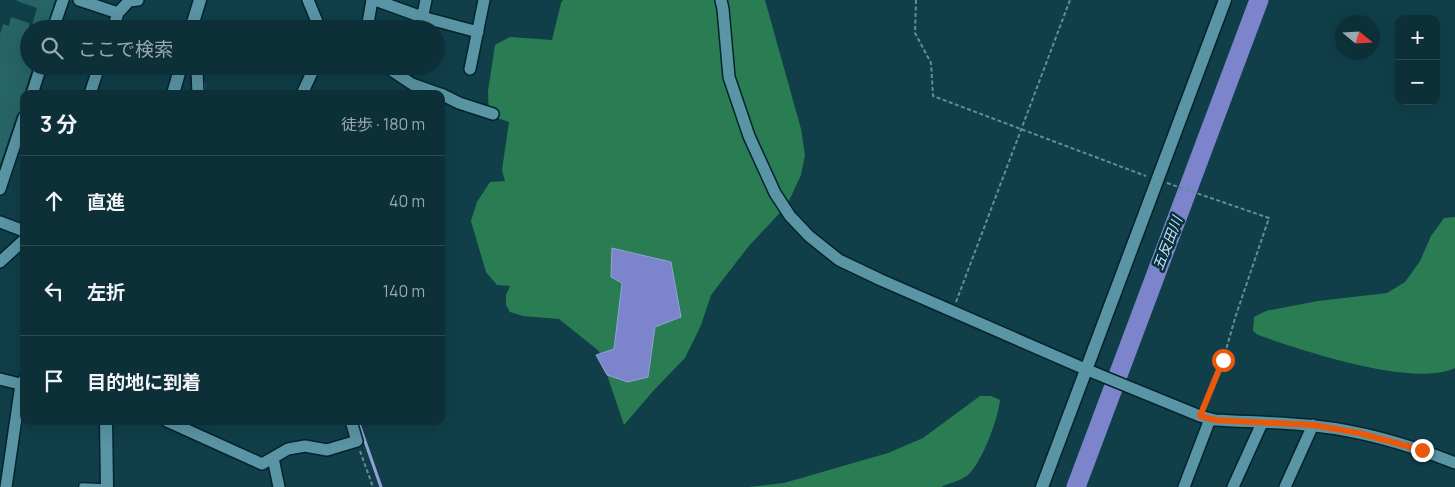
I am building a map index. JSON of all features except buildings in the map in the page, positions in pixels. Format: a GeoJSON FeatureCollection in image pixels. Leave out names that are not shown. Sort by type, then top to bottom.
{"type":"FeatureCollection","features":[{"type":"Feature","properties":{"kind":"street"},"geometry":{"type":"LineString","coordinates":[[56,20],[63,0]]}},
{"type":"Feature","properties":{"kind":"street"},"geometry":{"type":"LineString","coordinates":[[79,0],[118,13]]}},
{"type":"Feature","properties":{"kind":"street"},"geometry":{"type":"LineString","coordinates":[[116,20],[118,13],[129,0],[138,0]]}},
{"type":"Feature","properties":{"kind":"street"},"geometry":{"type":"LineString","coordinates":[[194,20],[200,0]]}},
{"type":"Feature","properties":{"kind":"street"},"geometry":{"type":"LineString","coordinates":[[308,0],[316,20]]}},
{"type":"Feature","properties":{"kind":"street"},"geometry":{"type":"LineString","coordinates":[[369,20],[374,0],[415,20]]}},
{"type":"Feature","properties":{"kind":"street"},"geometry":{"type":"LineString","coordinates":[[422,20],[426,0]]}},
{"type":"Feature","properties":{"kind":"street"},"geometry":{"type":"LineString","coordinates":[[470,69],[484,0]]}},
{"type":"Feature","properties":{"kind":"street"},"geometry":{"type":"LineString","coordinates":[[721,0],[729,77],[749,136],[775,193],[790,216],[810,236],[839,260],[1085,369],[1205,418],[1313,425],[1359,433],[1422,450],[1455,463]]}},
{"type":"Feature","properties":{"kind":"street"},"geometry":{"type":"LineString","coordinates":[[1042,487],[1225,0]]}},
{"type":"Feature","properties":{"kind":"street"},"geometry":{"type":"LineString","coordinates":[[445,27],[478,32]]}},
{"type":"Feature","properties":{"kind":"street"},"geometry":{"type":"LineString","coordinates":[[33,90],[38,75]]}},
{"type":"Feature","properties":{"kind":"street"},"geometry":{"type":"LineString","coordinates":[[91,90],[97,75]]}},
{"type":"Feature","properties":{"kind":"street"},"geometry":{"type":"LineString","coordinates":[[174,90],[178,75]]}},
{"type":"Feature","properties":{"kind":"street"},"geometry":{"type":"LineString","coordinates":[[197,75],[198,90]]}},
{"type":"Feature","properties":{"kind":"street"},"geometry":{"type":"LineString","coordinates":[[304,90],[311,75]]}},
{"type":"Feature","properties":{"kind":"street"},"geometry":{"type":"LineString","coordinates":[[398,75],[412,84],[429,90]]}},
{"type":"Feature","properties":{"kind":"street"},"geometry":{"type":"LineString","coordinates":[[445,96],[459,104],[493,114]]}},
{"type":"Feature","properties":{"kind":"street"},"geometry":{"type":"LineString","coordinates":[[0,189],[20,130]]}},
{"type":"Feature","properties":{"kind":"street"},"geometry":{"type":"LineString","coordinates":[[0,222],[20,230]]}},
{"type":"Feature","properties":{"kind":"street"},"geometry":{"type":"LineString","coordinates":[[0,262],[20,244]]}},
{"type":"Feature","properties":{"kind":"street"},"geometry":{"type":"LineString","coordinates":[[0,379],[20,382]]}},
{"type":"Feature","properties":{"kind":"street"},"geometry":{"type":"LineString","coordinates":[[6,487],[20,401]]}},
{"type":"Feature","properties":{"kind":"street"},"geometry":{"type":"LineString","coordinates":[[1184,487],[1205,418]]}},
{"type":"Feature","properties":{"kind":"street"},"geometry":{"type":"LineString","coordinates":[[1233,487],[1262,423]]}},
{"type":"Feature","properties":{"kind":"street"},"geometry":{"type":"LineString","coordinates":[[106,425],[107,487]]}},
{"type":"Feature","properties":{"kind":"street"},"geometry":{"type":"LineString","coordinates":[[176,425],[262,464],[288,449],[305,446],[327,450],[357,441],[352,425]]}},
{"type":"Feature","properties":{"kind":"street"},"geometry":{"type":"LineString","coordinates":[[1285,487],[1313,425]]}},
{"type":"Feature","properties":{"kind":"street"},"geometry":{"type":"LineString","coordinates":[[273,458],[279,487]]}},
{"type":"Feature","properties":{"kind":"lane"},"geometry":{"type":"LineString","coordinates":[[82,486],[107,487]]}},
{"type":"Feature","properties":{"kind":"path"},"geometry":{"type":"LineString","coordinates":[[916,0],[915,33],[930,63],[933,96],[1157,180],[1269,218],[1236,315],[1205,418]]}},
{"type":"Feature","properties":{"kind":"path"},"geometry":{"type":"LineString","coordinates":[[952,311],[1070,0]]}},
{"type":"Feature","properties":{"kind":"path"},"geometry":{"type":"LineString","coordinates":[[357,441],[373,487]]}},
{"type":"Feature","properties":{"kind":"green space"},"geometry":{"type":"Polygon","coordinates":[[[563,0],[765,0],[801,129],[805,155],[801,175],[787,205],[748,247],[711,295],[701,325],[685,358],[624,425],[599,351],[559,319],[523,316],[510,312],[506,305],[506,295],[510,286],[497,285],[486,272],[471,221],[477,202],[490,182],[505,181],[502,170],[509,122],[489,115],[488,91],[495,45],[510,37],[552,40],[563,0]]]}},
{"type":"Feature","properties":{"kind":"green space"},"geometry":{"type":"Polygon","coordinates":[[[1455,217],[1455,368],[1437,373],[1413,373],[1357,365],[1258,335],[1253,331],[1254,317],[1266,311],[1318,301],[1387,293],[1405,282],[1420,261],[1431,236],[1444,218],[1455,217]]]}},
{"type":"Feature","properties":{"kind":"green space"},"geometry":{"type":"Polygon","coordinates":[[[980,396],[991,396],[1000,400],[985,449],[975,467],[964,478],[941,487],[749,487],[784,483],[888,453],[923,438],[980,396]]]}},
{"type":"Feature","properties":{"kind":"water"},"geometry":{"type":"Polygon","coordinates":[[[612,248],[671,262],[681,317],[655,327],[648,377],[628,382],[607,375],[596,355],[614,349],[622,283],[611,277],[612,248]]]}},
{"type":"Feature","properties":{"kind":"waterway","name":"五反田川"},"geometry":{"type":"LineString","coordinates":[[1076,487],[1259,0]]}},
{"type":"Feature","properties":{"kind":"waterway"},"geometry":{"type":"LineString","coordinates":[[203,82],[204,90]]}},
{"type":"Feature","properties":{"kind":"waterway"},"geometry":{"type":"LineString","coordinates":[[359,425],[381,487]]}},
{"type":"Feature","properties":{"kind":"route"},"geometry":{"type":"LineString","coordinates":[[1223,360],[1200,416],[1215,420],[1313,425],[1359,433],[1422,450]]}}]}
